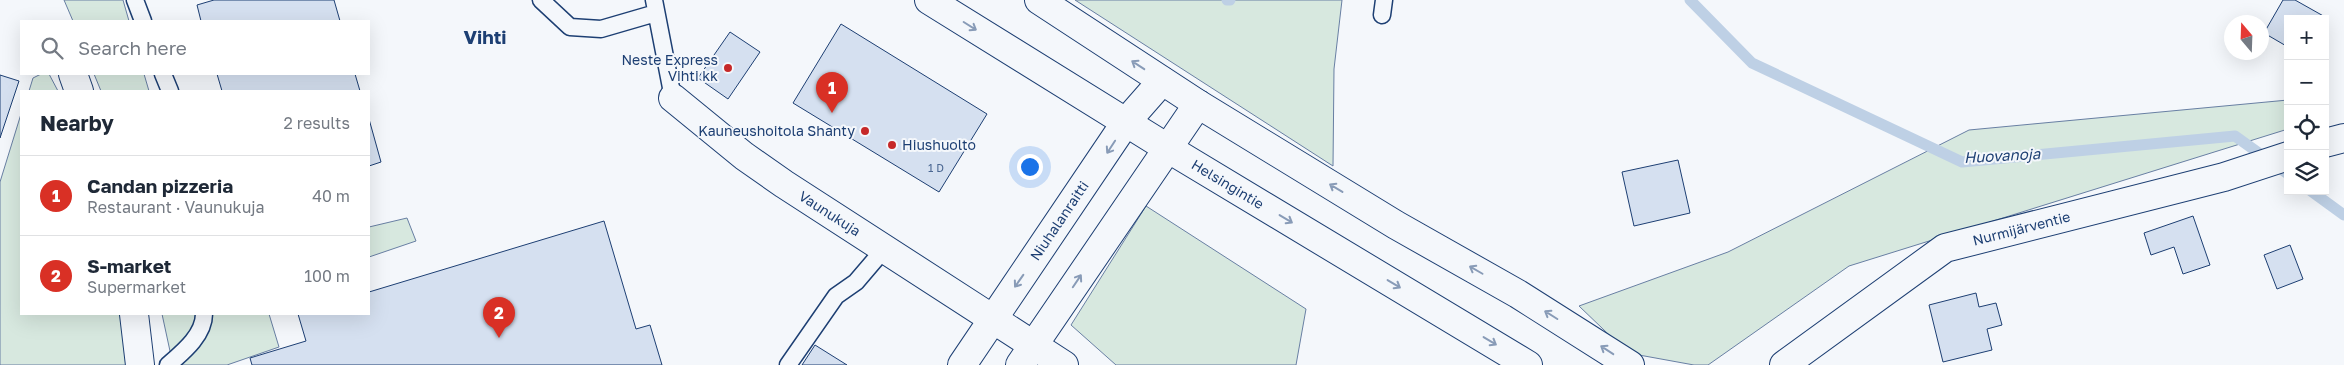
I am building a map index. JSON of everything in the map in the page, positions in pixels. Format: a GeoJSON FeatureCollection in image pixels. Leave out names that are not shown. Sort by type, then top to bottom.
{"type":"FeatureCollection","features":[{"type":"Feature","properties":{"kind":"street","name":"Helsingintie"},"geometry":{"type":"LineString","coordinates":[[929,0],[1169,149],[1528,365]]}},
{"type":"Feature","properties":{"kind":"street"},"geometry":{"type":"LineString","coordinates":[[1039,0],[1198,104],[1396,225],[1518,294],[1630,365]]}},
{"type":"Feature","properties":{"kind":"street"},"geometry":{"type":"LineString","coordinates":[[73,75],[78,90]]}},
{"type":"Feature","properties":{"kind":"street","name":"Niuhalanraitti"},"geometry":{"type":"LineString","coordinates":[[962,365],[1126,122],[1162,81]]}},
{"type":"Feature","properties":{"kind":"street","name":"Vaunukuja"},"geometry":{"type":"LineString","coordinates":[[673,98],[744,156],[994,318],[1027,355],[1064,365]]}},
{"type":"Feature","properties":{"kind":"street"},"geometry":{"type":"LineString","coordinates":[[1027,355],[1198,104]]}},
{"type":"Feature","properties":{"kind":"street"},"geometry":{"type":"LineString","coordinates":[[2329,142],[2344,138]]}},
{"type":"Feature","properties":{"kind":"street","name":"Nurmijärventie"},"geometry":{"type":"LineString","coordinates":[[1784,365],[1946,248],[2224,177],[2284,157]]}},
{"type":"Feature","properties":{"kind":"street"},"geometry":{"type":"LineString","coordinates":[[134,315],[140,365]]}},
{"type":"Feature","properties":{"kind":"lane"},"geometry":{"type":"LineString","coordinates":[[135,0],[143,20]]}},
{"type":"Feature","properties":{"kind":"lane"},"geometry":{"type":"LineString","coordinates":[[542,0],[570,27],[601,29],[655,7],[673,98]]}},
{"type":"Feature","properties":{"kind":"lane"},"geometry":{"type":"LineString","coordinates":[[163,75],[170,90]]}},
{"type":"Feature","properties":{"kind":"lane"},"geometry":{"type":"LineString","coordinates":[[788,365],[836,296],[856,282],[886,248]]}},
{"type":"Feature","properties":{"kind":"lane"},"geometry":{"type":"LineString","coordinates":[[168,365],[185,350],[204,324],[204,315]]}},
{"type":"Feature","properties":{"kind":"shaded area"},"geometry":{"type":"Polygon","coordinates":[[[64,0],[123,0],[129,20],[73,20],[64,0]]]}},
{"type":"Feature","properties":{"kind":"shaded area"},"geometry":{"type":"Polygon","coordinates":[[[1075,0],[1342,0],[1334,69],[1333,166],[1075,0]]]}},
{"type":"Feature","properties":{"kind":"shaded area"},"geometry":{"type":"Polygon","coordinates":[[[39,75],[50,75],[57,90],[29,90],[33,78],[39,75]]]}},
{"type":"Feature","properties":{"kind":"shaded area"},"geometry":{"type":"Polygon","coordinates":[[[94,75],[144,75],[149,90],[101,90],[94,75]]]}},
{"type":"Feature","properties":{"kind":"shaded area"},"geometry":{"type":"Polygon","coordinates":[[[2284,100],[2284,130],[1849,266],[1708,365],[1694,365],[1628,353],[1579,306],[1728,252],[1969,130],[2284,100]]]}},
{"type":"Feature","properties":{"kind":"shaded area"},"geometry":{"type":"Polygon","coordinates":[[[20,117],[20,315],[123,315],[127,365],[0,365],[0,182],[20,117]]]}},
{"type":"Feature","properties":{"kind":"shaded area"},"geometry":{"type":"Polygon","coordinates":[[[1146,206],[1306,309],[1296,365],[1116,365],[1071,325],[1146,206]]]}},
{"type":"Feature","properties":{"kind":"shaded area"},"geometry":{"type":"Polygon","coordinates":[[[407,218],[416,241],[370,257],[370,227],[407,218]]]}},
{"type":"Feature","properties":{"kind":"shaded area"},"geometry":{"type":"Polygon","coordinates":[[[162,315],[269,315],[279,347],[227,365],[173,365],[162,315]]]}},
{"type":"Feature","properties":{"kind":"building"},"geometry":{"type":"Polygon","coordinates":[[[214,0],[334,0],[340,20],[201,20],[197,5],[214,0]]]}},
{"type":"Feature","properties":{"kind":"building"},"geometry":{"type":"Polygon","coordinates":[[[2283,0],[2295,0],[2322,15],[2284,15],[2284,45],[2269,36],[2269,24],[2283,0]]]}},
{"type":"Feature","properties":{"kind":"building"},"geometry":{"type":"Polygon","coordinates":[[[841,24],[987,114],[939,192],[793,103],[841,24]]]}},
{"type":"Feature","properties":{"kind":"building"},"geometry":{"type":"Polygon","coordinates":[[[730,32],[760,52],[728,99],[698,78],[730,32]]]}},
{"type":"Feature","properties":{"kind":"building"},"geometry":{"type":"Polygon","coordinates":[[[0,75],[19,81],[0,138],[0,75]]]}},
{"type":"Feature","properties":{"kind":"building"},"geometry":{"type":"Polygon","coordinates":[[[217,75],[355,75],[360,90],[222,90],[217,75]]]}},
{"type":"Feature","properties":{"kind":"building"},"geometry":{"type":"Polygon","coordinates":[[[370,123],[381,162],[370,166],[370,123]]]}},
{"type":"Feature","properties":{"kind":"building"},"geometry":{"type":"Polygon","coordinates":[[[1678,160],[1690,213],[1634,226],[1622,172],[1678,160]]]}},
{"type":"Feature","properties":{"kind":"building"},"geometry":{"type":"Polygon","coordinates":[[[2193,216],[2210,265],[2183,274],[2174,247],[2151,255],[2144,233],[2193,216]]]}},
{"type":"Feature","properties":{"kind":"building"},"geometry":{"type":"Polygon","coordinates":[[[604,221],[636,329],[650,325],[662,365],[252,365],[250,358],[306,341],[298,315],[370,315],[370,292],[604,221]]]}},
{"type":"Feature","properties":{"kind":"building"},"geometry":{"type":"Polygon","coordinates":[[[2290,245],[2303,279],[2277,289],[2264,255],[2290,245]]]}},
{"type":"Feature","properties":{"kind":"building"},"geometry":{"type":"Polygon","coordinates":[[[1976,293],[1979,307],[1996,303],[2002,325],[1987,329],[1992,350],[1943,362],[1929,305],[1976,293]]]}},
{"type":"Feature","properties":{"kind":"building"},"geometry":{"type":"Polygon","coordinates":[[[815,345],[847,365],[802,365],[815,345]]]}},
{"type":"Feature","properties":{"kind":"waterway","name":"Huovanoja"},"geometry":{"type":"LineString","coordinates":[[1690,0],[1752,63],[1962,162],[2235,136],[2284,171]]}},
{"type":"Feature","properties":{"kind":"waterway","name":"Huovanoja"},"geometry":{"type":"LineString","coordinates":[[2316,195],[2344,215]]}},
{"type":"Feature","properties":{"kind":"place","name":"Neste Express Vihti kk"},"geometry":{"type":"Point","coordinates":[728,68]}},
{"type":"Feature","properties":{"kind":"place","name":"Candan pizzeria"},"geometry":{"type":"Point","coordinates":[832,113]}},
{"type":"Feature","properties":{"kind":"place","name":"Kauneushoitola Shanty"},"geometry":{"type":"Point","coordinates":[865,131]}},
{"type":"Feature","properties":{"kind":"place","name":"Hiushuolto"},"geometry":{"type":"Point","coordinates":[892,145]}},
{"type":"Feature","properties":{"kind":"place","name":"S-market"},"geometry":{"type":"Point","coordinates":[499,338]}},
{"type":"Feature","properties":{"kind":"district","name":"Vihti"},"geometry":{"type":"Point","coordinates":[485,37]}}]}
